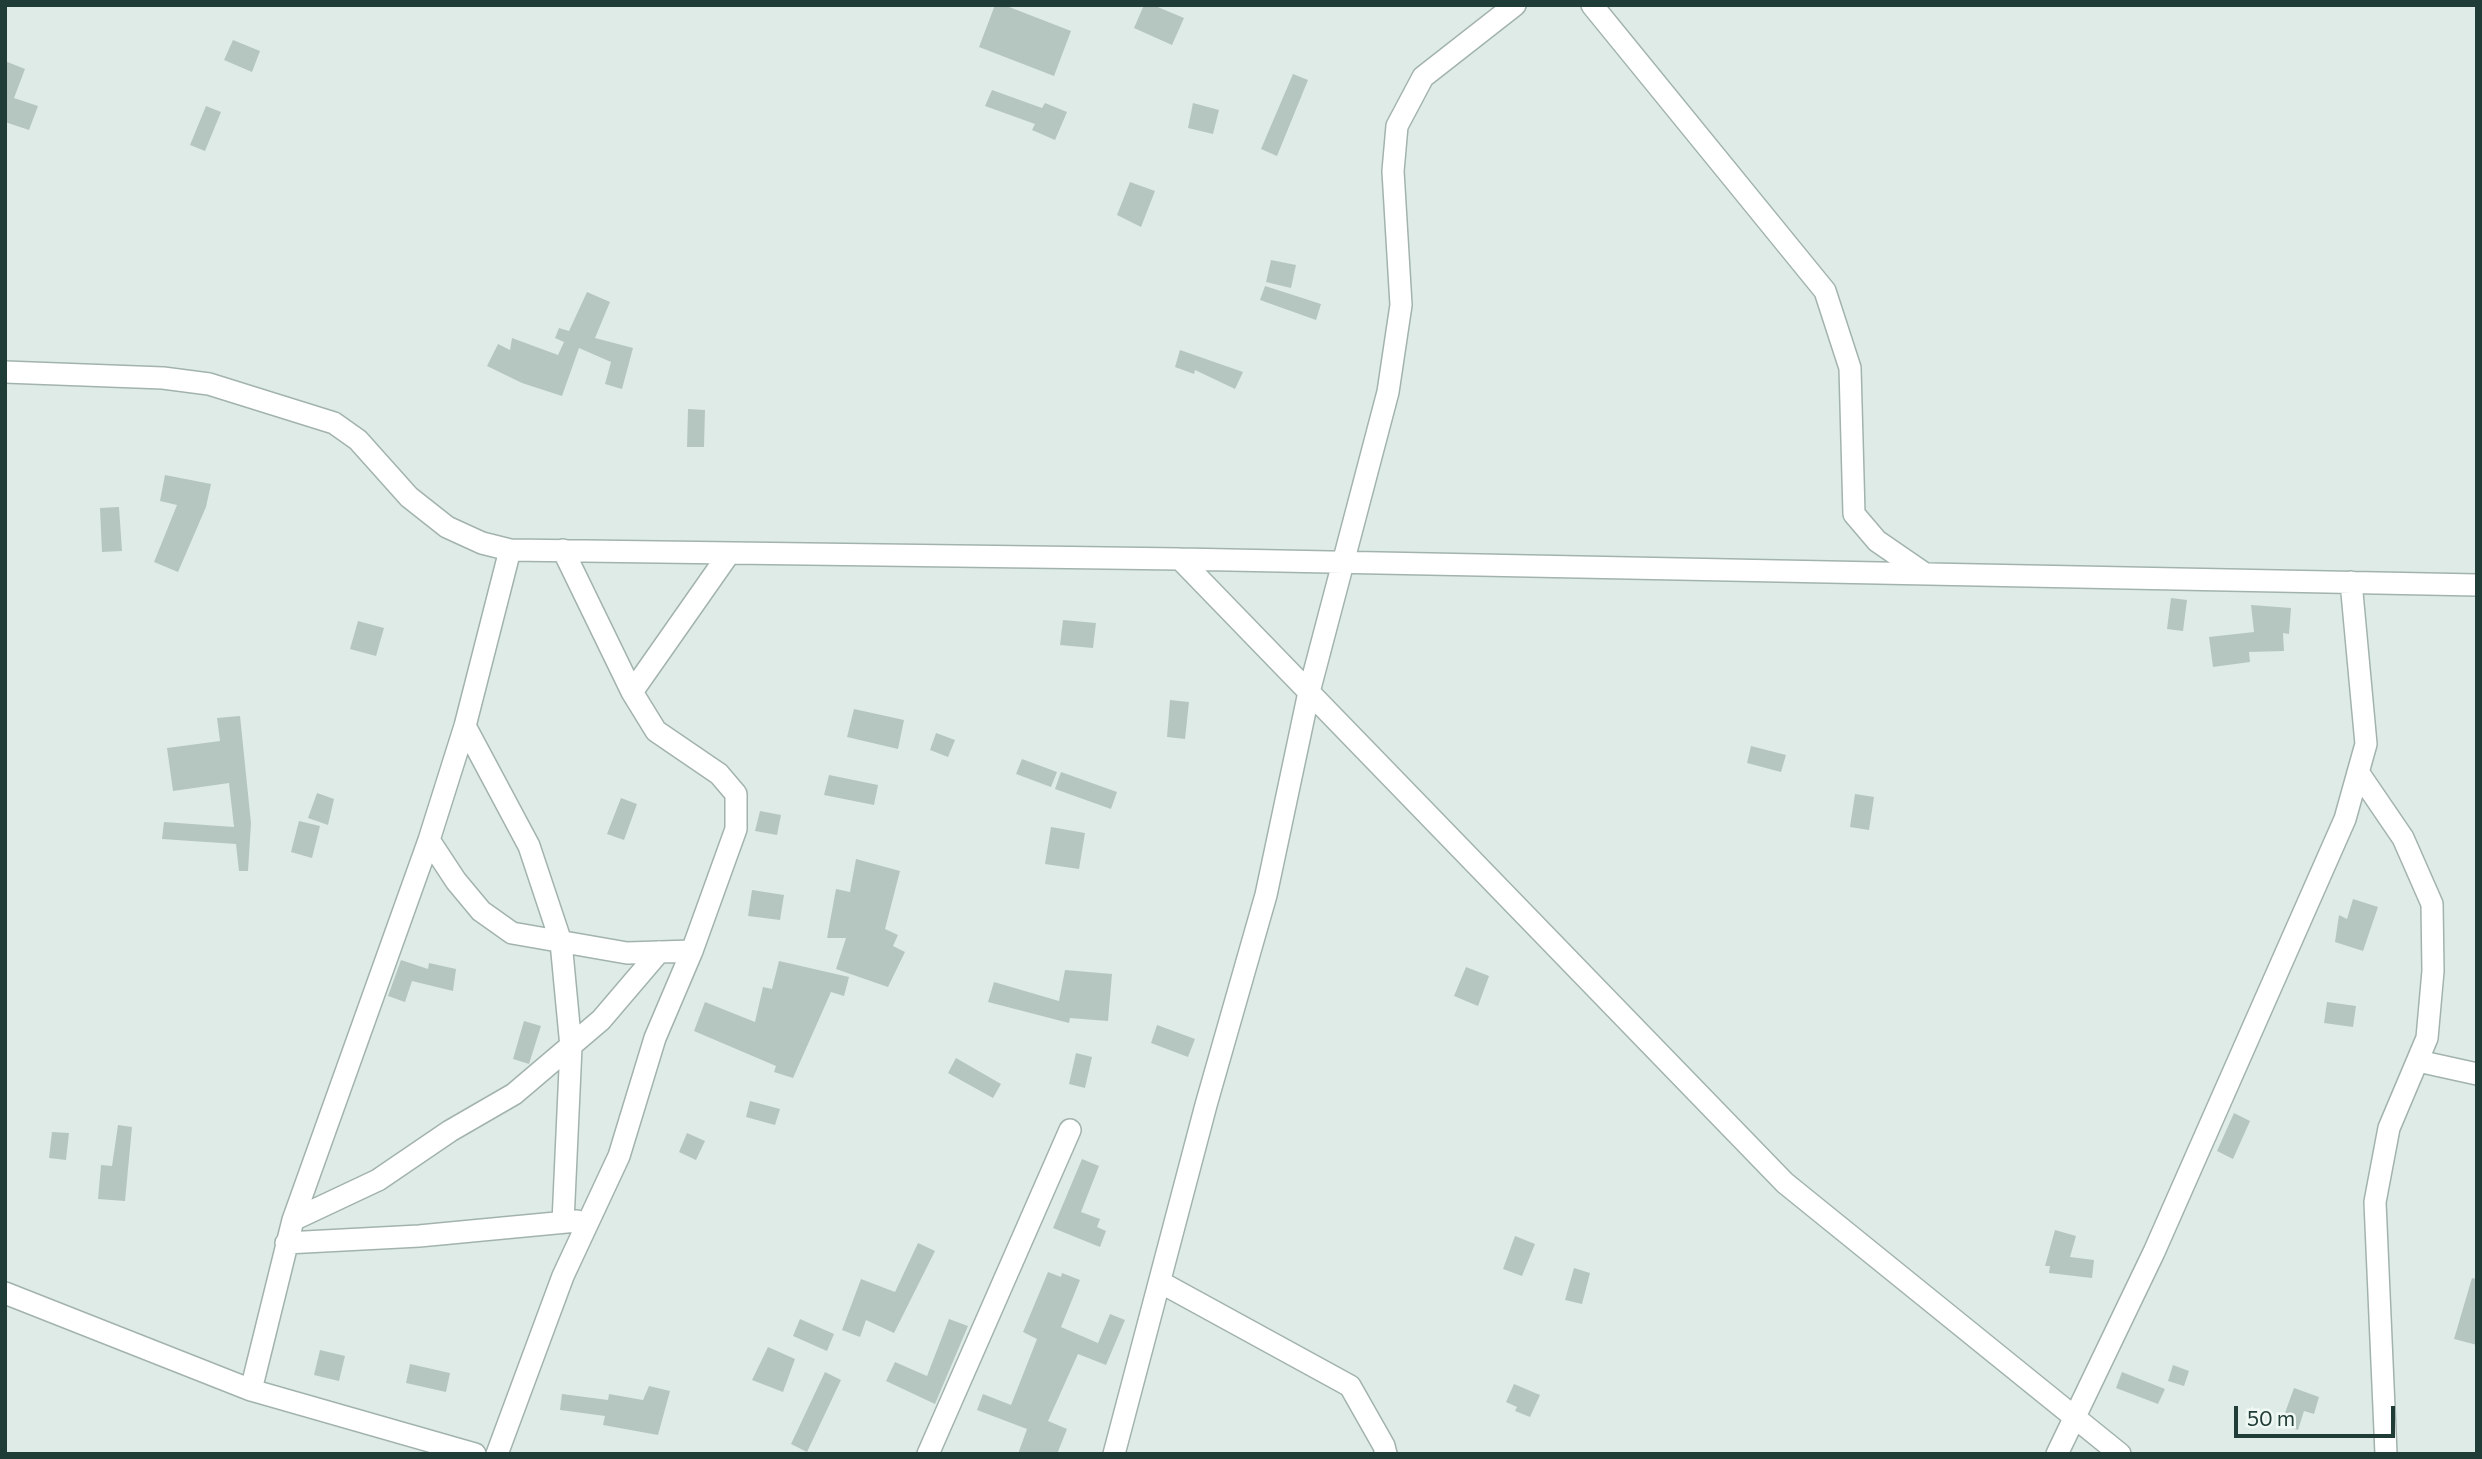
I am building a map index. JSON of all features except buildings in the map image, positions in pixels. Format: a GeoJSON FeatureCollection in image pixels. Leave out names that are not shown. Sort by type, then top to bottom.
{"type":"FeatureCollection","features":[{"type":"Feature","properties":{"kind":"street"},"geometry":{"type":"LineString","coordinates":[[1114,1454],[1266,895],[1309,692],[1388,392],[1401,305],[1392,171],[1397,127],[1423,77],[1515,5]]}},
{"type":"Feature","properties":{"kind":"street"},"geometry":{"type":"LineString","coordinates":[[1592,5],[1825,291],[1850,368],[1854,514],[1877,541],[1926,574]]}},
{"type":"Feature","properties":{"kind":"street"},"geometry":{"type":"LineString","coordinates":[[5,372],[175,379],[209,384],[334,423],[358,440],[410,497],[447,527],[510,550],[1180,559],[2477,585]]}},
{"type":"Feature","properties":{"kind":"street"},"geometry":{"type":"LineString","coordinates":[[251,1390],[286,1242],[429,839],[465,726],[510,550]]}},
{"type":"Feature","properties":{"kind":"street"},"geometry":{"type":"LineString","coordinates":[[497,1454],[551,1307],[619,1156],[655,1038],[692,951],[736,829],[736,794],[719,774],[656,731],[632,692],[563,551]]}},
{"type":"Feature","properties":{"kind":"street"},"geometry":{"type":"LineString","coordinates":[[632,692],[728,555]]}},
{"type":"Feature","properties":{"kind":"street"},"geometry":{"type":"LineString","coordinates":[[1180,559],[1785,1182],[2120,1454]]}},
{"type":"Feature","properties":{"kind":"street"},"geometry":{"type":"LineString","coordinates":[[2057,1454],[2154,1252],[2345,820],[2366,744],[2351,582]]}},
{"type":"Feature","properties":{"kind":"street"},"geometry":{"type":"LineString","coordinates":[[465,726],[529,846],[561,942],[571,1047],[564,1222]]}},
{"type":"Feature","properties":{"kind":"street"},"geometry":{"type":"LineString","coordinates":[[2358,772],[2403,838],[2431,904],[2433,971],[2427,1038],[2389,1128],[2375,1202],[2386,1454]]}},
{"type":"Feature","properties":{"kind":"street"},"geometry":{"type":"LineString","coordinates":[[429,839],[456,881],[481,911],[512,933],[627,953],[692,951]]}},
{"type":"Feature","properties":{"kind":"street"},"geometry":{"type":"LineString","coordinates":[[293,1220],[377,1180],[450,1131],[514,1094],[601,1020],[659,952]]}},
{"type":"Feature","properties":{"kind":"street"},"geometry":{"type":"LineString","coordinates":[[2418,1060],[2477,1074]]}},
{"type":"Feature","properties":{"kind":"street"},"geometry":{"type":"LineString","coordinates":[[928,1454],[1070,1130]]}},
{"type":"Feature","properties":{"kind":"street"},"geometry":{"type":"LineString","coordinates":[[286,1242],[419,1236],[589,1220]]}},
{"type":"Feature","properties":{"kind":"street"},"geometry":{"type":"LineString","coordinates":[[1160,1282],[1350,1386],[1386,1454]]}},
{"type":"Feature","properties":{"kind":"street"},"geometry":{"type":"LineString","coordinates":[[5,1293],[251,1390],[445,1449],[475,1454]]}}]}
